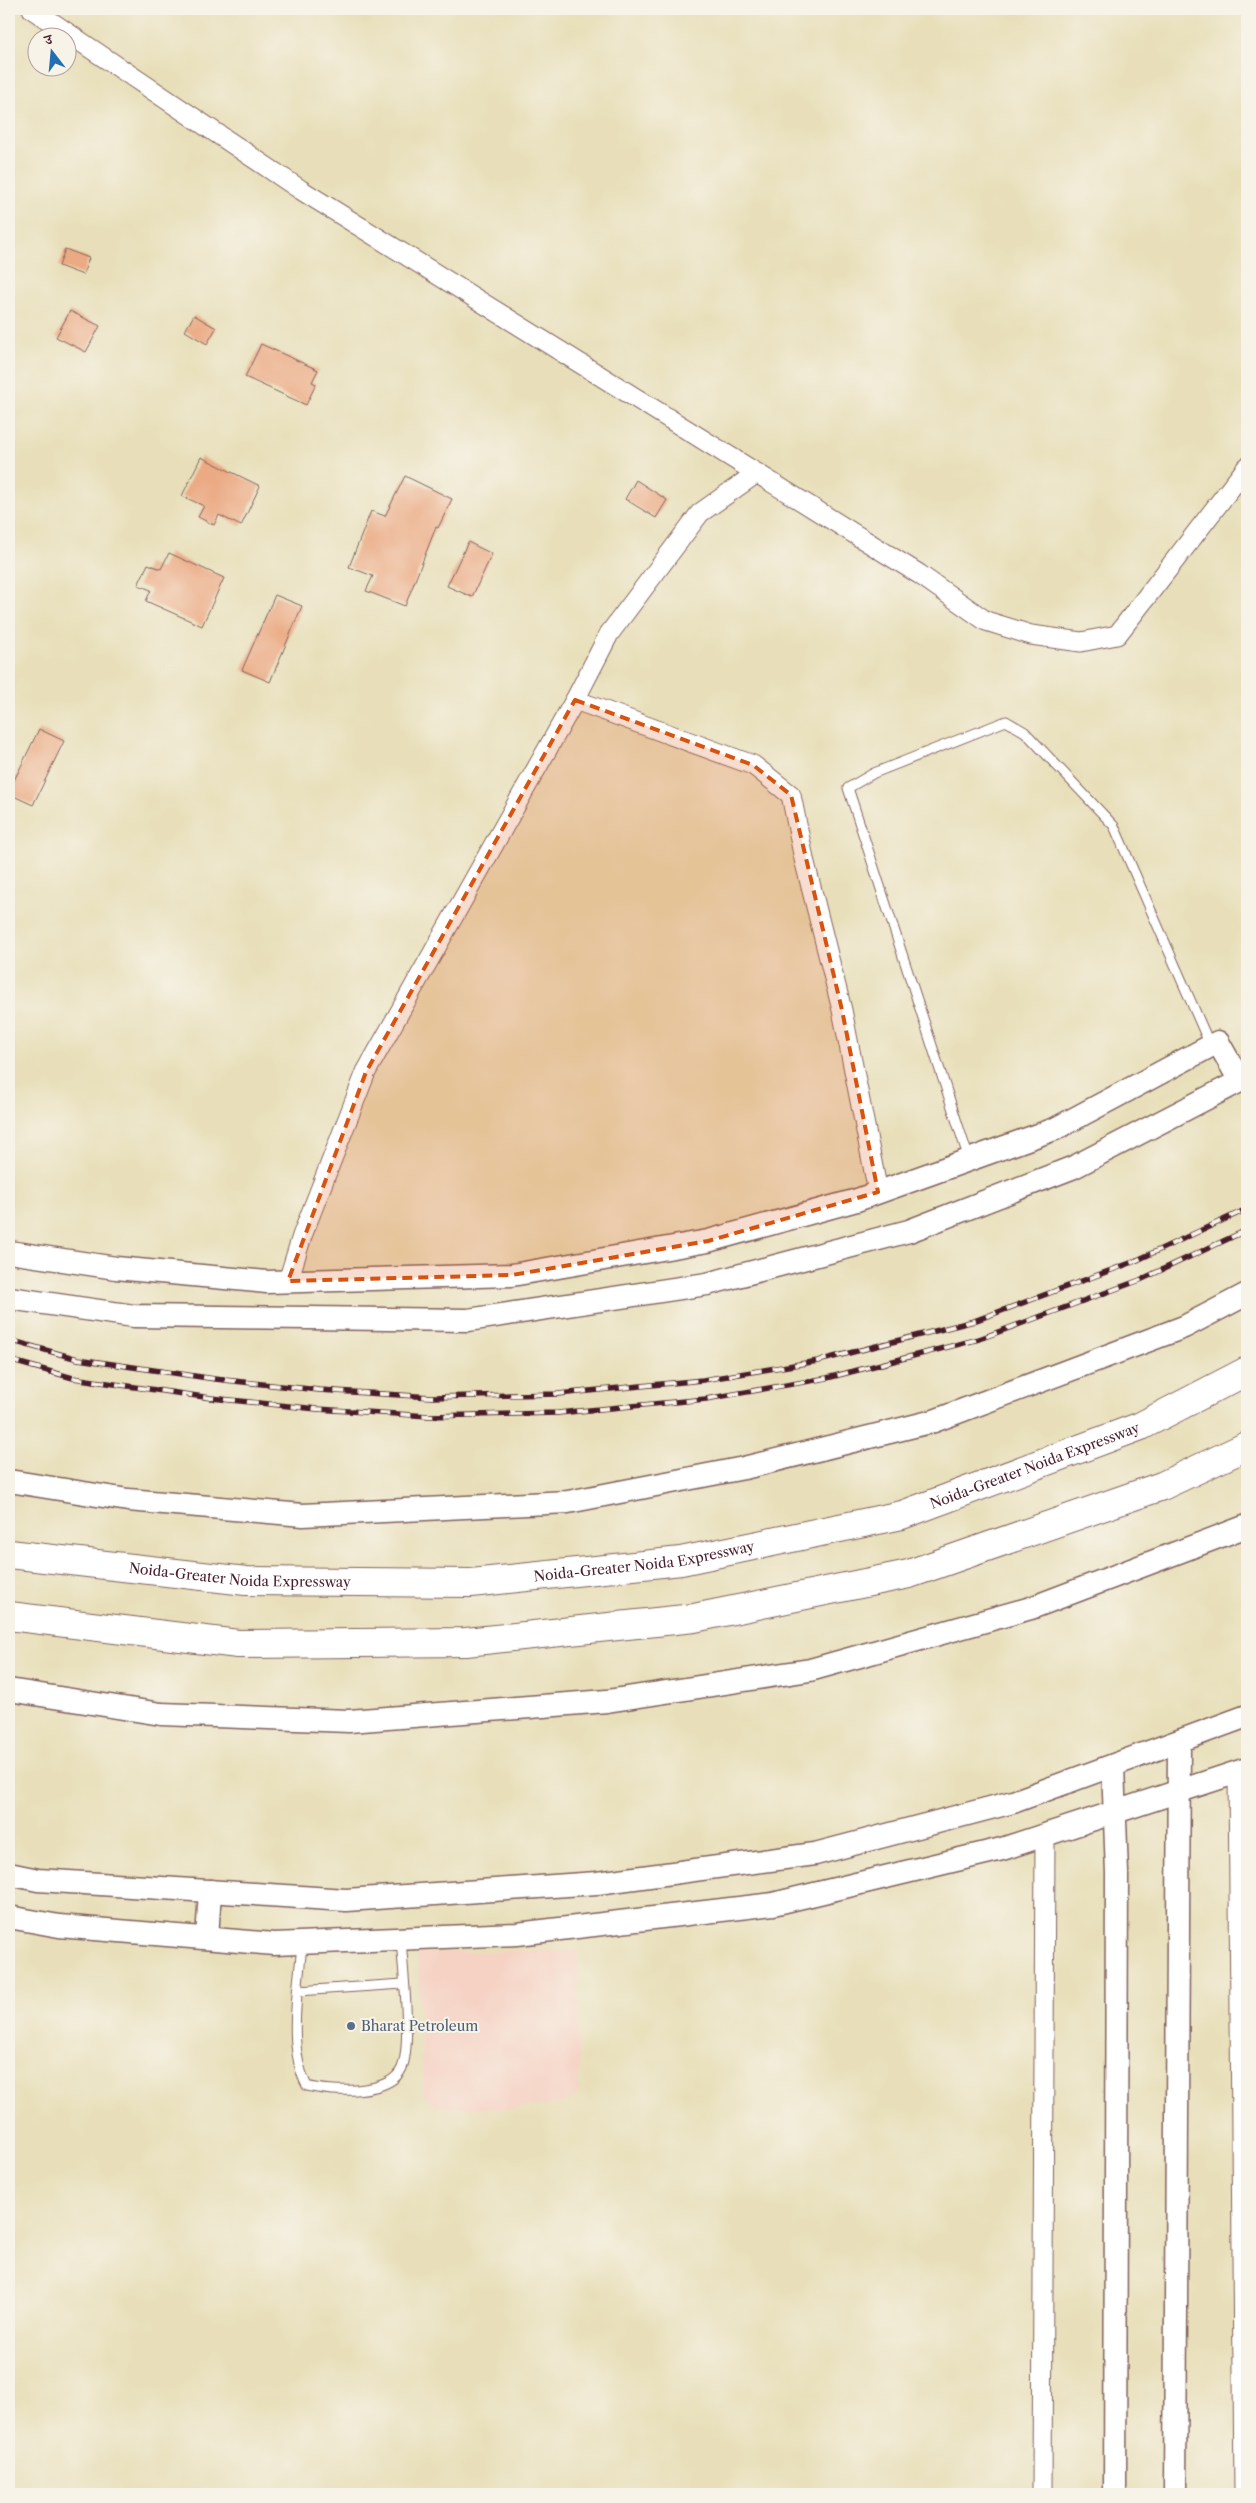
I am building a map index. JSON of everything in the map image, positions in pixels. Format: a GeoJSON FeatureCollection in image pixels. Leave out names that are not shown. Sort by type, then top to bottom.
{"type":"FeatureCollection","features":[{"type":"Feature","properties":{"kind":"highway","name":"Noida-Greater Noida Expressway"},"geometry":{"type":"LineString","coordinates":[[9,1554],[227,1579],[266,1581],[471,1583],[681,1561],[902,1515],[1141,1426],[1247,1371]]}},
{"type":"Feature","properties":{"kind":"highway"},"geometry":{"type":"LineString","coordinates":[[9,1616],[238,1644],[466,1642],[694,1618],[909,1574],[1162,1486],[1247,1446]]}},
{"type":"Feature","properties":{"kind":"street"},"geometry":{"type":"LineString","coordinates":[[32,9],[302,190],[919,574],[986,621],[1031,635],[1081,642],[1117,635],[1247,467]]}},
{"type":"Feature","properties":{"kind":"street"},"geometry":{"type":"LineString","coordinates":[[288,1281],[302,1236],[366,1072],[575,700],[609,634],[700,513],[757,473]]}},
{"type":"Feature","properties":{"kind":"street"},"geometry":{"type":"LineString","coordinates":[[575,700],[753,765],[791,795],[804,860],[842,1010],[878,1192]]}},
{"type":"Feature","properties":{"kind":"street"},"geometry":{"type":"LineString","coordinates":[[9,1252],[116,1268],[267,1282],[512,1275],[708,1241],[878,1192],[1056,1129],[1218,1042],[1240,1081],[1074,1167],[910,1230],[707,1284],[468,1320],[134,1316],[9,1298]]}},
{"type":"Feature","properties":{"kind":"street"},"geometry":{"type":"LineString","coordinates":[[9,1481],[128,1500],[303,1515],[568,1502],[744,1468],[934,1421],[1184,1327],[1247,1294]]}},
{"type":"Feature","properties":{"kind":"street"},"geometry":{"type":"LineString","coordinates":[[9,1690],[161,1714],[349,1721],[607,1701],[810,1670],[1031,1608],[1247,1526]]}},
{"type":"Feature","properties":{"kind":"street"},"geometry":{"type":"LineString","coordinates":[[9,1874],[38,1880],[346,1900],[596,1882],[815,1854],[1013,1802],[1247,1716]]}},
{"type":"Feature","properties":{"kind":"street"},"geometry":{"type":"LineString","coordinates":[[1175,2494],[1179,1742]]}},
{"type":"Feature","properties":{"kind":"street"},"geometry":{"type":"LineString","coordinates":[[1112,1766],[1117,1873],[1115,2494]]}},
{"type":"Feature","properties":{"kind":"street"},"geometry":{"type":"LineString","coordinates":[[9,1917],[59,1926],[274,1944],[517,1934],[773,1904],[1002,1849],[1243,1771],[1244,2494]]}},
{"type":"Feature","properties":{"kind":"street"},"geometry":{"type":"LineString","coordinates":[[1042,2494],[1045,1835]]}},
{"type":"Feature","properties":{"kind":"street"},"geometry":{"type":"LineString","coordinates":[[207,1938],[210,1891]]}},
{"type":"Feature","properties":{"kind":"lane"},"geometry":{"type":"LineString","coordinates":[[969,1159],[848,788],[874,773],[1006,721],[1025,732],[1114,826],[1210,1046]]}},
{"type":"Feature","properties":{"kind":"lane"},"geometry":{"type":"LineString","coordinates":[[302,1943],[295,2046],[299,2071],[307,2086],[324,2090],[343,2091],[371,2088],[393,2081],[402,2069],[406,2048],[401,1939]]}},
{"type":"Feature","properties":{"kind":"lane"},"geometry":{"type":"LineString","coordinates":[[298,1991],[403,1984]]}},
{"type":"Feature","properties":{"kind":"highlighted area"},"geometry":{"type":"Polygon","coordinates":[[[575,700],[753,765],[791,795],[842,1010],[878,1192],[708,1241],[512,1275],[288,1281],[366,1072],[575,700]]]}},
{"type":"Feature","properties":{"kind":"shaded area"},"geometry":{"type":"Polygon","coordinates":[[[578,1950],[579,2093],[574,2098],[558,2104],[510,2109],[435,2107],[423,2093],[418,1953],[578,1950]]]}},
{"type":"Feature","properties":{"kind":"building"},"geometry":{"type":"Polygon","coordinates":[[[65,249],[89,258],[83,275],[59,266],[65,249]]]}},
{"type":"Feature","properties":{"kind":"building"},"geometry":{"type":"Polygon","coordinates":[[[70,311],[100,326],[86,352],[56,337],[70,311]]]}},
{"type":"Feature","properties":{"kind":"building"},"geometry":{"type":"Polygon","coordinates":[[[194,315],[216,328],[207,344],[185,331],[194,315]]]}},
{"type":"Feature","properties":{"kind":"building"},"geometry":{"type":"Polygon","coordinates":[[[261,344],[318,370],[312,382],[316,384],[306,405],[245,377],[261,344]]]}},
{"type":"Feature","properties":{"kind":"building"},"geometry":{"type":"Polygon","coordinates":[[[201,457],[260,486],[241,526],[219,515],[214,525],[198,517],[204,506],[182,496],[201,457]]]}},
{"type":"Feature","properties":{"kind":"building"},"geometry":{"type":"Polygon","coordinates":[[[405,476],[452,499],[438,528],[436,527],[405,606],[366,591],[373,576],[349,567],[371,511],[385,516],[405,476]]]}},
{"type":"Feature","properties":{"kind":"building"},"geometry":{"type":"Polygon","coordinates":[[[636,480],[667,500],[656,518],[625,499],[636,480]]]}},
{"type":"Feature","properties":{"kind":"building"},"geometry":{"type":"Polygon","coordinates":[[[468,542],[492,554],[472,597],[447,586],[468,542]]]}},
{"type":"Feature","properties":{"kind":"building"},"geometry":{"type":"Polygon","coordinates":[[[169,553],[224,578],[202,626],[146,601],[151,590],[138,585],[148,564],[161,569],[169,553]]]}},
{"type":"Feature","properties":{"kind":"building"},"geometry":{"type":"Polygon","coordinates":[[[275,595],[302,606],[270,682],[242,670],[275,595]]]}},
{"type":"Feature","properties":{"kind":"building"},"geometry":{"type":"Polygon","coordinates":[[[39,729],[64,741],[33,805],[9,794],[9,791],[39,729]]]}},
{"type":"Feature","properties":{"kind":"railway"},"geometry":{"type":"LineString","coordinates":[[9,1340],[78,1359],[215,1379],[319,1390],[432,1397],[558,1394],[703,1380],[818,1361],[974,1321],[1133,1262],[1247,1209]]}},
{"type":"Feature","properties":{"kind":"railway"},"geometry":{"type":"LineString","coordinates":[[9,1360],[73,1378],[211,1398],[317,1409],[429,1416],[558,1413],[706,1399],[827,1378],[979,1339],[1140,1280],[1247,1230]]}},
{"type":"Feature","properties":{"kind":"place","name":"Bharat Petroleum"},"geometry":{"type":"Point","coordinates":[351,2026]}}]}
